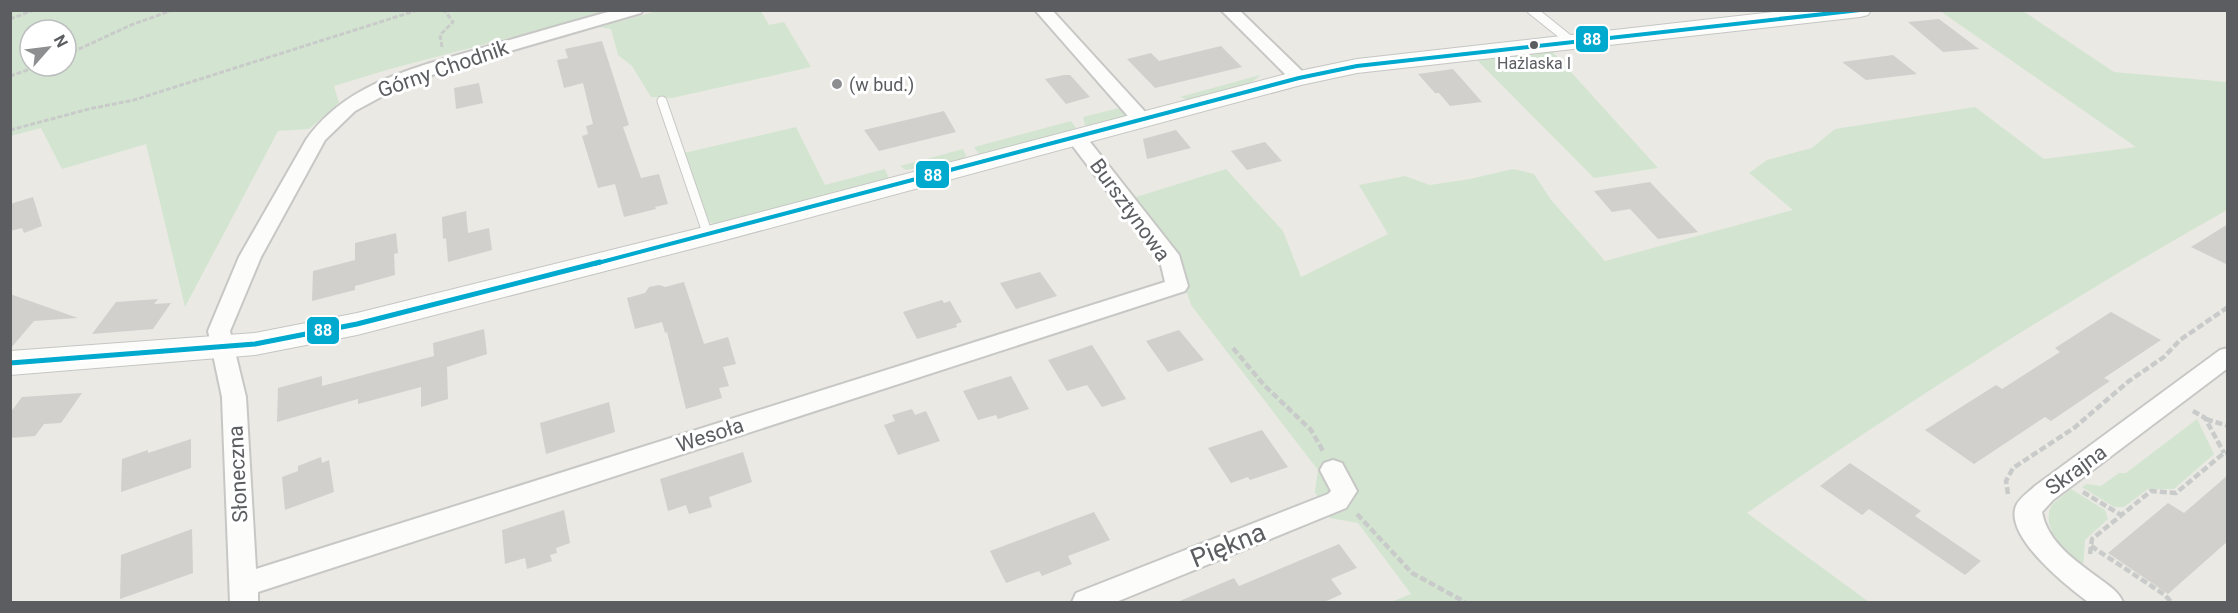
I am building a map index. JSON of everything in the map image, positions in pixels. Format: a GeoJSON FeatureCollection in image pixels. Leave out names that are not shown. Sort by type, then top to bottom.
{"type":"FeatureCollection","features":[{"type":"Feature","properties":{"kind":"street","name":"Górny Chodnik"},"geometry":{"type":"LineString","coordinates":[[223,347],[219,331],[250,257],[325,127],[347,107],[374,92],[450,63],[635,10]]}},
{"type":"Feature","properties":{"kind":"street"},"geometry":{"type":"LineString","coordinates":[[1043,10],[1141,119]]}},
{"type":"Feature","properties":{"kind":"street"},"geometry":{"type":"LineString","coordinates":[[1229,10],[1299,78]]}},
{"type":"Feature","properties":{"kind":"street"},"geometry":{"type":"LineString","coordinates":[[10,363],[223,347],[300,336],[417,310],[708,235],[1299,78],[1404,60],[1860,10]]}},
{"type":"Feature","properties":{"kind":"street","name":"Bursztynowa"},"geometry":{"type":"LineString","coordinates":[[1076,136],[1171,260],[1177,286]]}},
{"type":"Feature","properties":{"kind":"street","name":"Wesoła"},"geometry":{"type":"LineString","coordinates":[[243,594],[1177,286]]}},
{"type":"Feature","properties":{"kind":"street","name":"Słoneczna"},"geometry":{"type":"LineString","coordinates":[[223,347],[234,397],[243,594]]}},
{"type":"Feature","properties":{"kind":"street","name":"Skrajna"},"geometry":{"type":"LineString","coordinates":[[2109,603],[2050,554],[2031,529],[2028,509],[2032,502],[2228,356]]}},
{"type":"Feature","properties":{"kind":"street"},"geometry":{"type":"LineString","coordinates":[[1333,470],[1344,491],[1337,501]]}},
{"type":"Feature","properties":{"kind":"street","name":"Piękna"},"geometry":{"type":"LineString","coordinates":[[1086,603],[1337,501]]}},
{"type":"Feature","properties":{"kind":"lane"},"geometry":{"type":"LineString","coordinates":[[1532,10],[1572,42]]}},
{"type":"Feature","properties":{"kind":"lane"},"geometry":{"type":"LineString","coordinates":[[662,101],[708,235]]}},
{"type":"Feature","properties":{"kind":"path"},"geometry":{"type":"LineString","coordinates":[[10,19],[34,10]]}},
{"type":"Feature","properties":{"kind":"path"},"geometry":{"type":"LineString","coordinates":[[78,49],[131,25],[173,10]]}},
{"type":"Feature","properties":{"kind":"path"},"geometry":{"type":"LineString","coordinates":[[10,130],[89,108],[134,100],[418,10]]}},
{"type":"Feature","properties":{"kind":"path"},"geometry":{"type":"LineString","coordinates":[[444,10],[453,22],[440,31],[438,36],[450,63]]}},
{"type":"Feature","properties":{"kind":"path"},"geometry":{"type":"LineString","coordinates":[[1233,348],[1264,385],[1311,430],[1333,470]]}},
{"type":"Feature","properties":{"kind":"path"},"geometry":{"type":"LineString","coordinates":[[2172,399],[2205,418],[2228,426]]}},
{"type":"Feature","properties":{"kind":"path"},"geometry":{"type":"LineString","coordinates":[[2090,556],[2092,540],[2151,491],[2176,493],[2226,453],[2205,418]]}},
{"type":"Feature","properties":{"kind":"path"},"geometry":{"type":"LineString","coordinates":[[2064,480],[2121,515]]}},
{"type":"Feature","properties":{"kind":"path"},"geometry":{"type":"LineString","coordinates":[[1337,501],[1351,508],[1412,573],[1465,603]]}},
{"type":"Feature","properties":{"kind":"path"},"geometry":{"type":"LineString","coordinates":[[2090,545],[2165,595],[2171,603]]}},
{"type":"Feature","properties":{"kind":"green space"},"geometry":{"type":"Polygon","coordinates":[[[11,10],[611,11],[334,86],[339,103],[309,129],[278,131],[185,307],[146,144],[62,169],[41,128],[11,136],[11,10]]]}},
{"type":"Feature","properties":{"kind":"green space"},"geometry":{"type":"Polygon","coordinates":[[[657,11],[761,11],[769,25],[784,22],[811,67],[672,98],[651,97],[632,66],[618,55],[611,29],[600,27],[657,11]]]}},
{"type":"Feature","properties":{"kind":"green space"},"geometry":{"type":"Polygon","coordinates":[[[1940,11],[2023,11],[2114,72],[2227,82],[2227,210],[2104,281],[1984,356],[1747,513],[1869,602],[1391,602],[1411,594],[1358,523],[1330,518],[1315,492],[1318,470],[1191,305],[1185,287],[1184,269],[1133,198],[1226,169],[1283,231],[1301,277],[1388,234],[1359,185],[1405,176],[1430,185],[1513,169],[1534,174],[1551,200],[1605,261],[1793,210],[1749,173],[1767,160],[1812,148],[1835,129],[1975,107],[2044,159],[2136,147],[1940,11]]]}},
{"type":"Feature","properties":{"kind":"green space"},"geometry":{"type":"Polygon","coordinates":[[[1551,50],[1658,168],[1594,178],[1476,59],[1551,50]]]}},
{"type":"Feature","properties":{"kind":"green space"},"geometry":{"type":"Polygon","coordinates":[[[1260,75],[1246,85],[1227,91],[1188,100],[1180,97],[1260,75]]]}},
{"type":"Feature","properties":{"kind":"green space"},"geometry":{"type":"Polygon","coordinates":[[[1104,84],[1130,111],[1127,118],[1090,127],[1085,125],[1083,117],[1119,108],[1098,85],[1104,84]]]}},
{"type":"Feature","properties":{"kind":"green space"},"geometry":{"type":"Polygon","coordinates":[[[1071,121],[1076,128],[1072,131],[984,155],[979,154],[974,147],[1071,121]]]}},
{"type":"Feature","properties":{"kind":"green space"},"geometry":{"type":"Polygon","coordinates":[[[796,127],[825,185],[885,169],[889,179],[716,225],[709,222],[684,153],[796,127]]]}},
{"type":"Feature","properties":{"kind":"green space"},"geometry":{"type":"Polygon","coordinates":[[[963,149],[965,159],[926,170],[916,168],[906,170],[900,166],[963,149]]]}},
{"type":"Feature","properties":{"kind":"green space"},"geometry":{"type":"Polygon","coordinates":[[[2197,419],[2214,454],[2174,489],[2148,489],[2124,507],[2114,507],[2082,487],[2087,484],[2101,486],[2119,473],[2126,473],[2197,419]]]}},
{"type":"Feature","properties":{"kind":"green space"},"geometry":{"type":"Polygon","coordinates":[[[2071,489],[2105,510],[2108,519],[2085,540],[2083,567],[2056,539],[2049,521],[2049,512],[2053,504],[2071,489]]]}},
{"type":"Feature","properties":{"kind":"building"},"geometry":{"type":"Polygon","coordinates":[[[1939,19],[1979,49],[1943,52],[1908,22],[1939,19]]]}},
{"type":"Feature","properties":{"kind":"building"},"geometry":{"type":"Polygon","coordinates":[[[602,41],[629,125],[623,127],[641,178],[659,174],[668,204],[624,217],[615,184],[598,188],[582,136],[588,134],[586,126],[593,124],[583,83],[564,88],[557,60],[568,58],[565,49],[602,41]]]}},
{"type":"Feature","properties":{"kind":"building"},"geometry":{"type":"Polygon","coordinates":[[[1221,46],[1242,67],[1155,88],[1127,59],[1151,53],[1159,61],[1221,46]]]}},
{"type":"Feature","properties":{"kind":"building"},"geometry":{"type":"Polygon","coordinates":[[[1893,55],[1917,74],[1866,80],[1842,62],[1893,55]]]}},
{"type":"Feature","properties":{"kind":"building"},"geometry":{"type":"Polygon","coordinates":[[[1453,69],[1482,102],[1450,106],[1418,74],[1453,69]]]}},
{"type":"Feature","properties":{"kind":"building"},"geometry":{"type":"Polygon","coordinates":[[[1070,75],[1090,97],[1066,104],[1045,79],[1070,75]]]}},
{"type":"Feature","properties":{"kind":"building"},"geometry":{"type":"Polygon","coordinates":[[[479,83],[483,103],[456,109],[454,88],[479,83]]]}},
{"type":"Feature","properties":{"kind":"building"},"geometry":{"type":"Polygon","coordinates":[[[944,111],[956,132],[879,151],[864,130],[944,111]]]}},
{"type":"Feature","properties":{"kind":"building"},"geometry":{"type":"Polygon","coordinates":[[[1176,130],[1191,148],[1147,159],[1143,139],[1176,130]]]}},
{"type":"Feature","properties":{"kind":"building"},"geometry":{"type":"Polygon","coordinates":[[[1265,142],[1282,161],[1247,170],[1231,151],[1265,142]]]}},
{"type":"Feature","properties":{"kind":"building"},"geometry":{"type":"Polygon","coordinates":[[[1650,182],[1698,232],[1658,239],[1630,209],[1612,212],[1594,191],[1650,182]]]}},
{"type":"Feature","properties":{"kind":"building"},"geometry":{"type":"Polygon","coordinates":[[[33,197],[42,226],[24,233],[22,228],[10,231],[10,204],[33,197]]]}},
{"type":"Feature","properties":{"kind":"building"},"geometry":{"type":"Polygon","coordinates":[[[466,211],[468,233],[489,228],[492,250],[448,262],[446,238],[443,239],[442,217],[466,211]]]}},
{"type":"Feature","properties":{"kind":"building"},"geometry":{"type":"Polygon","coordinates":[[[2228,224],[2228,265],[2191,247],[2228,224]]]}},
{"type":"Feature","properties":{"kind":"building"},"geometry":{"type":"Polygon","coordinates":[[[396,233],[398,253],[394,254],[395,275],[355,286],[355,290],[312,301],[313,271],[355,260],[355,243],[396,233]]]}},
{"type":"Feature","properties":{"kind":"building"},"geometry":{"type":"Polygon","coordinates":[[[1040,272],[1057,296],[1016,309],[1000,283],[1040,272]]]}},
{"type":"Feature","properties":{"kind":"building"},"geometry":{"type":"Polygon","coordinates":[[[684,282],[704,344],[728,337],[736,364],[723,367],[729,386],[719,388],[722,398],[686,409],[667,332],[665,333],[662,322],[635,329],[627,298],[645,293],[649,287],[659,285],[665,287],[684,282]]]}},
{"type":"Feature","properties":{"kind":"building"},"geometry":{"type":"Polygon","coordinates":[[[10,294],[78,318],[34,321],[10,349],[10,294]]]}},
{"type":"Feature","properties":{"kind":"building"},"geometry":{"type":"Polygon","coordinates":[[[158,299],[154,304],[171,303],[153,329],[92,334],[116,302],[158,299]]]}},
{"type":"Feature","properties":{"kind":"building"},"geometry":{"type":"Polygon","coordinates":[[[942,300],[944,303],[950,301],[962,322],[956,324],[957,327],[917,339],[903,312],[942,300]]]}},
{"type":"Feature","properties":{"kind":"building"},"geometry":{"type":"Polygon","coordinates":[[[2111,312],[2161,340],[2104,378],[2110,381],[2051,421],[2045,417],[1974,464],[1925,430],[1996,385],[2002,389],[2060,352],[2055,348],[2111,312]]]}},
{"type":"Feature","properties":{"kind":"building"},"geometry":{"type":"Polygon","coordinates":[[[484,329],[487,354],[447,367],[448,399],[421,407],[421,387],[358,404],[358,399],[277,422],[278,388],[322,376],[322,386],[434,356],[433,343],[484,329]]]}},
{"type":"Feature","properties":{"kind":"building"},"geometry":{"type":"Polygon","coordinates":[[[1179,330],[1204,360],[1168,372],[1146,341],[1179,330]]]}},
{"type":"Feature","properties":{"kind":"building"},"geometry":{"type":"Polygon","coordinates":[[[1092,345],[1126,399],[1102,407],[1087,385],[1067,391],[1048,360],[1092,345]]]}},
{"type":"Feature","properties":{"kind":"building"},"geometry":{"type":"Polygon","coordinates":[[[1011,376],[1029,409],[998,419],[996,415],[978,420],[963,391],[1011,376]]]}},
{"type":"Feature","properties":{"kind":"building"},"geometry":{"type":"Polygon","coordinates":[[[82,393],[61,423],[44,424],[35,436],[10,438],[10,413],[22,397],[82,393]]]}},
{"type":"Feature","properties":{"kind":"building"},"geometry":{"type":"Polygon","coordinates":[[[609,402],[615,432],[546,454],[540,423],[609,402]]]}},
{"type":"Feature","properties":{"kind":"building"},"geometry":{"type":"Polygon","coordinates":[[[912,409],[915,415],[926,411],[940,441],[898,455],[884,425],[895,421],[892,415],[912,409]]]}},
{"type":"Feature","properties":{"kind":"building"},"geometry":{"type":"Polygon","coordinates":[[[1262,430],[1288,467],[1250,480],[1248,477],[1231,483],[1208,448],[1262,430]]]}},
{"type":"Feature","properties":{"kind":"building"},"geometry":{"type":"Polygon","coordinates":[[[191,439],[191,468],[121,492],[122,459],[191,439]]]}},
{"type":"Feature","properties":{"kind":"building"},"geometry":{"type":"Polygon","coordinates":[[[743,452],[752,482],[709,497],[712,507],[689,514],[686,505],[668,511],[660,479],[743,452]]]}},
{"type":"Feature","properties":{"kind":"building"},"geometry":{"type":"Polygon","coordinates":[[[321,457],[322,463],[329,460],[334,492],[285,510],[282,477],[298,471],[298,466],[321,457]]]}},
{"type":"Feature","properties":{"kind":"building"},"geometry":{"type":"Polygon","coordinates":[[[1850,463],[1921,511],[1915,516],[1981,561],[1965,575],[1869,509],[1862,515],[1820,486],[1850,463]]]}},
{"type":"Feature","properties":{"kind":"building"},"geometry":{"type":"Polygon","coordinates":[[[2228,475],[2228,541],[2168,594],[2108,553],[2168,503],[2184,513],[2228,475]]]}},
{"type":"Feature","properties":{"kind":"building"},"geometry":{"type":"Polygon","coordinates":[[[564,510],[570,543],[556,548],[557,553],[550,555],[552,561],[527,569],[525,558],[505,564],[502,530],[564,510]]]}},
{"type":"Feature","properties":{"kind":"building"},"geometry":{"type":"Polygon","coordinates":[[[1094,512],[1110,540],[1068,556],[1072,564],[1042,576],[1039,571],[1006,583],[990,551],[1094,512]]]}},
{"type":"Feature","properties":{"kind":"building"},"geometry":{"type":"Polygon","coordinates":[[[192,529],[193,573],[120,599],[121,555],[192,529]]]}},
{"type":"Feature","properties":{"kind":"building"},"geometry":{"type":"Polygon","coordinates":[[[1339,544],[1357,568],[1331,579],[1342,594],[1322,603],[1175,603],[1234,578],[1239,586],[1339,544]]]}},
{"type":"Feature","properties":{"kind":"transit line","name":"88"},"geometry":{"type":"LineString","coordinates":[[10,363],[255,344],[357,324],[708,235],[1299,78],[1357,66],[1860,10]]}},
{"type":"Feature","properties":{"kind":"place","name":"Hażlaska I"},"geometry":{"type":"Point","coordinates":[1534,45]}},
{"type":"Feature","properties":{"kind":"place","name":"(w bud.)"},"geometry":{"type":"Point","coordinates":[837,84]}}]}
